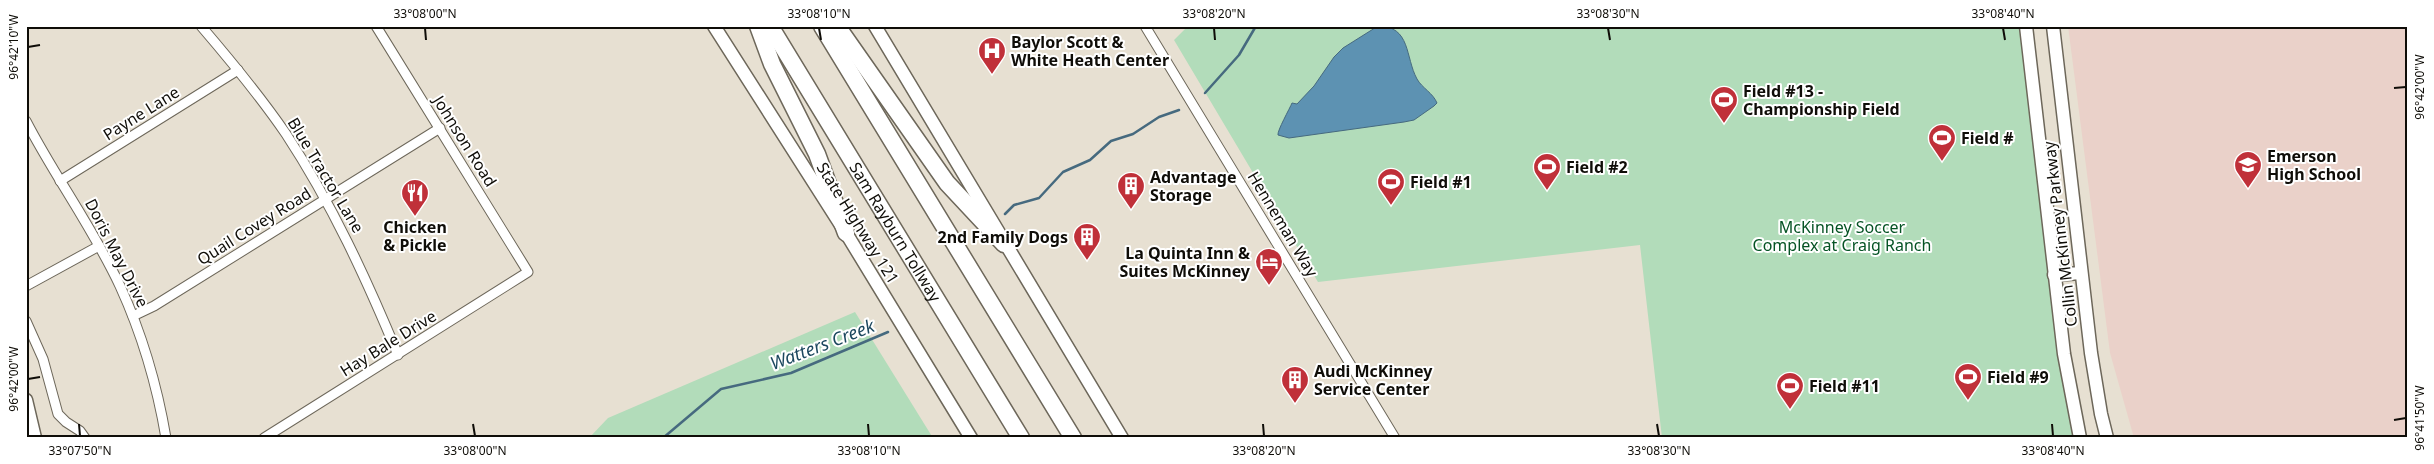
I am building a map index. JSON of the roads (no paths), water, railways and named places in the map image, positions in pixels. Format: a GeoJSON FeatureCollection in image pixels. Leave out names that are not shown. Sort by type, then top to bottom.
{"type":"FeatureCollection","features":[{"type":"Feature","properties":{"kind":"highway"},"geometry":{"type":"LineString","coordinates":[[758,26],[772,64],[817,154],[846,233]]}},
{"type":"Feature","properties":{"kind":"highway","name":"Sam Rayburn Tollway"},"geometry":{"type":"LineString","coordinates":[[770,26],[1021,438]]}},
{"type":"Feature","properties":{"kind":"highway"},"geometry":{"type":"LineString","coordinates":[[822,26],[1072,438]]}},
{"type":"Feature","properties":{"kind":"highway"},"geometry":{"type":"LineString","coordinates":[[837,26],[947,183],[1004,244]]}},
{"type":"Feature","properties":{"kind":"main road","name":"State Highway 121"},"geometry":{"type":"LineString","coordinates":[[714,26],[846,233],[972,438]]}},
{"type":"Feature","properties":{"kind":"main road"},"geometry":{"type":"LineString","coordinates":[[875,26],[1122,438]]}},
{"type":"Feature","properties":{"kind":"main road","name":"Collin McKinney Parkway"},"geometry":{"type":"LineString","coordinates":[[2026,26],[2064,354],[2080,438]]}},
{"type":"Feature","properties":{"kind":"main road","name":"Collin McKinney Parkway"},"geometry":{"type":"LineString","coordinates":[[2053,26],[2091,353],[2107,438]]}},
{"type":"Feature","properties":{"kind":"main road"},"geometry":{"type":"LineString","coordinates":[[2054,275],[2081,272]]}},
{"type":"Feature","properties":{"kind":"main road"},"geometry":{"type":"LineString","coordinates":[[26,400],[35,438]]}},
{"type":"Feature","properties":{"kind":"street","name":"Blue Tractor Lane"},"geometry":{"type":"LineString","coordinates":[[201,26],[238,70],[286,135],[326,199],[364,274],[398,354]]}},
{"type":"Feature","properties":{"kind":"street","name":"Johnson Road"},"geometry":{"type":"LineString","coordinates":[[376,26],[528,272]]}},
{"type":"Feature","properties":{"kind":"street","name":"Henneman Way"},"geometry":{"type":"LineString","coordinates":[[1146,26],[1395,438]]}},
{"type":"Feature","properties":{"kind":"street","name":"Payne Lane"},"geometry":{"type":"LineString","coordinates":[[60,182],[238,70]]}},
{"type":"Feature","properties":{"kind":"street","name":"Doris May Drive"},"geometry":{"type":"LineString","coordinates":[[26,121],[99,246],[133,316],[159,400],[166,438]]}},
{"type":"Feature","properties":{"kind":"street","name":"Quail Covey Road"},"geometry":{"type":"LineString","coordinates":[[133,316],[154,306],[440,128]]}},
{"type":"Feature","properties":{"kind":"street"},"geometry":{"type":"LineString","coordinates":[[26,286],[99,246]]}},
{"type":"Feature","properties":{"kind":"street","name":"Hay Bale Drive"},"geometry":{"type":"LineString","coordinates":[[264,438],[528,272]]}},
{"type":"Feature","properties":{"kind":"street"},"geometry":{"type":"LineString","coordinates":[[26,321],[42,360],[58,414],[80,431],[85,438]]}},
{"type":"Feature","properties":{"kind":"water"},"geometry":{"type":"Polygon","coordinates":[[[1378,26],[1389,27],[1402,37],[1417,79],[1437,103],[1414,120],[1289,138],[1278,135],[1281,124],[1292,103],[1297,104],[1314,86],[1334,57],[1343,48],[1378,26]]]}},
{"type":"Feature","properties":{"kind":"waterway","name":"Watters Creek"},"geometry":{"type":"LineString","coordinates":[[1205,93],[1239,55],[1256,26]]}},
{"type":"Feature","properties":{"kind":"waterway","name":"Watters Creek"},"geometry":{"type":"LineString","coordinates":[[1005,214],[1014,205],[1039,198],[1063,172],[1090,160],[1111,141],[1133,134],[1159,117],[1179,110]]}},
{"type":"Feature","properties":{"kind":"waterway","name":"Watters Creek"},"geometry":{"type":"LineString","coordinates":[[663,438],[721,389],[791,373],[888,332]]}},
{"type":"Feature","properties":{"kind":"place","name":"Baylor Scott & White Heath Center"},"geometry":{"type":"Point","coordinates":[992,75]}},
{"type":"Feature","properties":{"kind":"place","name":"Field #13 - Championship Field"},"geometry":{"type":"Point","coordinates":[1724,124]}},
{"type":"Feature","properties":{"kind":"place","name":"Field #"},"geometry":{"type":"Point","coordinates":[1942,162]}},
{"type":"Feature","properties":{"kind":"place","name":"Emerson High School"},"geometry":{"type":"Point","coordinates":[2248,189]}},
{"type":"Feature","properties":{"kind":"place","name":"Field #2"},"geometry":{"type":"Point","coordinates":[1547,191]}},
{"type":"Feature","properties":{"kind":"place","name":"Field #1"},"geometry":{"type":"Point","coordinates":[1391,206]}},
{"type":"Feature","properties":{"kind":"place","name":"Advantage Storage"},"geometry":{"type":"Point","coordinates":[1131,210]}},
{"type":"Feature","properties":{"kind":"place","name":"Chicken & Pickle"},"geometry":{"type":"Point","coordinates":[415,217]}},
{"type":"Feature","properties":{"kind":"place","name":"2nd Family Dogs"},"geometry":{"type":"Point","coordinates":[1087,261]}},
{"type":"Feature","properties":{"kind":"place","name":"La Quinta Inn & Suites McKinney"},"geometry":{"type":"Point","coordinates":[1269,286]}},
{"type":"Feature","properties":{"kind":"place","name":"Field #9"},"geometry":{"type":"Point","coordinates":[1968,401]}},
{"type":"Feature","properties":{"kind":"place","name":"Audi McKinney Service Center"},"geometry":{"type":"Point","coordinates":[1295,404]}},
{"type":"Feature","properties":{"kind":"place","name":"Field #11"},"geometry":{"type":"Point","coordinates":[1790,410]}},
{"type":"Feature","properties":{"kind":"park label","name":"McKinney Soccer Complex at Craig Ranch"},"geometry":{"type":"Point","coordinates":[1842,236]}}]}
